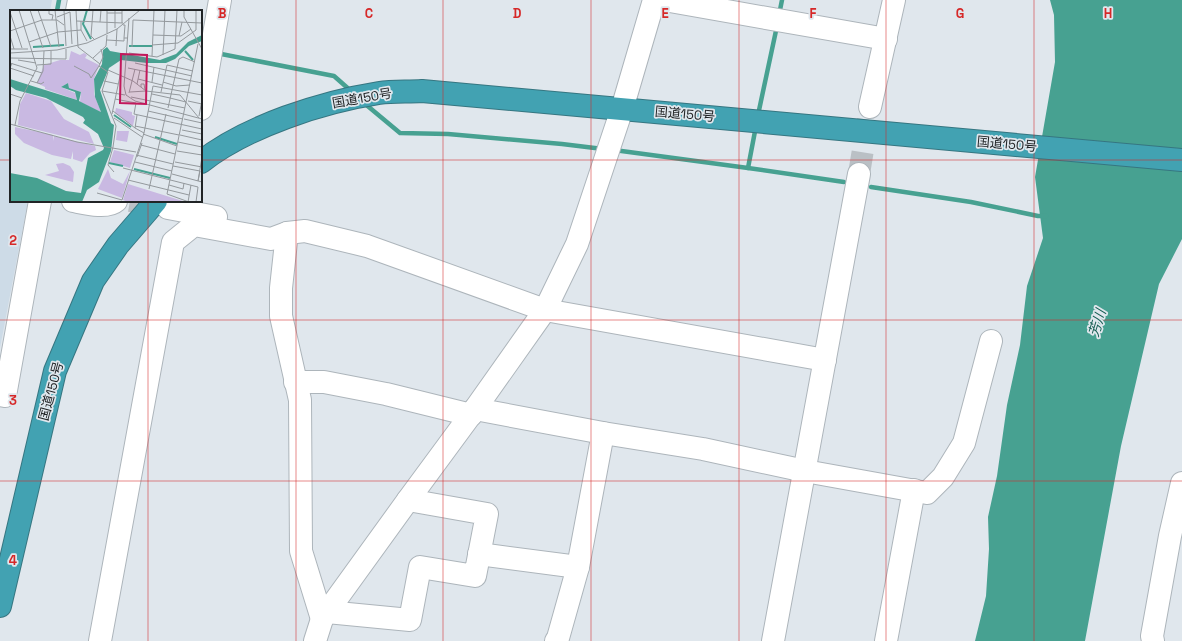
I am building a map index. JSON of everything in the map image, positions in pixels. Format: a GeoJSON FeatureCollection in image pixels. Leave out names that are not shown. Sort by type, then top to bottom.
{"type":"FeatureCollection","features":[{"type":"Feature","properties":{"kind":"highway","name":"国道150号"},"geometry":{"type":"LineString","coordinates":[[202,161],[236,139],[300,112],[339,101],[380,93],[422,91],[1182,160]]}},
{"type":"Feature","properties":{"kind":"highway","name":"国道150号"},"geometry":{"type":"LineString","coordinates":[[0,606],[54,371],[92,281],[118,245],[162,204]]}},
{"type":"Feature","properties":{"kind":"street"},"geometry":{"type":"LineString","coordinates":[[77,10],[79,0]]}},
{"type":"Feature","properties":{"kind":"street"},"geometry":{"type":"LineString","coordinates":[[202,103],[220,0]]}},
{"type":"Feature","properties":{"kind":"street"},"geometry":{"type":"LineString","coordinates":[[315,641],[325,616],[545,310],[577,244],[622,110],[654,0]]}},
{"type":"Feature","properties":{"kind":"street"},"geometry":{"type":"LineString","coordinates":[[664,0],[886,39]]}},
{"type":"Feature","properties":{"kind":"street"},"geometry":{"type":"LineString","coordinates":[[870,108],[894,0]]}},
{"type":"Feature","properties":{"kind":"street"},"geometry":{"type":"LineString","coordinates":[[773,641],[859,174]]}},
{"type":"Feature","properties":{"kind":"street"},"geometry":{"type":"LineString","coordinates":[[0,395],[5,396],[40,202]]}},
{"type":"Feature","properties":{"kind":"street"},"geometry":{"type":"LineString","coordinates":[[81,202],[104,205],[112,204],[115,202]]}},
{"type":"Feature","properties":{"kind":"street"},"geometry":{"type":"LineString","coordinates":[[162,204],[270,226],[287,233]]}},
{"type":"Feature","properties":{"kind":"street"},"geometry":{"type":"LineString","coordinates":[[100,641],[173,242],[194,225],[271,239],[287,233],[305,231],[367,246],[545,310],[825,360]]}},
{"type":"Feature","properties":{"kind":"street"},"geometry":{"type":"LineString","coordinates":[[287,233],[284,246],[281,316],[300,400],[302,552],[325,616]]}},
{"type":"Feature","properties":{"kind":"street"},"geometry":{"type":"LineString","coordinates":[[295,382],[324,382],[347,386],[473,412],[703,449],[805,471],[927,493],[943,477],[964,443],[991,341]]}},
{"type":"Feature","properties":{"kind":"street"},"geometry":{"type":"LineString","coordinates":[[556,641],[578,567],[603,434]]}},
{"type":"Feature","properties":{"kind":"street"},"geometry":{"type":"LineString","coordinates":[[1153,641],[1152,636],[1170,536],[1182,483]]}},
{"type":"Feature","properties":{"kind":"street"},"geometry":{"type":"LineString","coordinates":[[886,641],[914,490]]}},
{"type":"Feature","properties":{"kind":"street"},"geometry":{"type":"LineString","coordinates":[[325,616],[410,620],[420,567],[475,576],[487,514],[408,500]]}},
{"type":"Feature","properties":{"kind":"street"},"geometry":{"type":"LineString","coordinates":[[479,554],[578,567]]}},
{"type":"Feature","properties":{"kind":"shaded area"},"geometry":{"type":"Polygon","coordinates":[[[0,0],[52,0],[50,10],[10,10],[10,202],[28,202],[0,348],[0,0]]]}},
{"type":"Feature","properties":{"kind":"water","name":"芳川"},"geometry":{"type":"Polygon","coordinates":[[[1050,0],[1182,0],[1182,239],[1159,284],[1121,446],[1085,641],[975,641],[986,596],[989,549],[988,517],[997,476],[1007,405],[1020,345],[1027,286],[1043,238],[1035,177],[1055,62],[1054,15],[1050,0]]]}},
{"type":"Feature","properties":{"kind":"waterway"},"geometry":{"type":"LineString","coordinates":[[57,10],[59,0]]}},
{"type":"Feature","properties":{"kind":"waterway"},"geometry":{"type":"LineString","coordinates":[[779,15],[782,0]]}},
{"type":"Feature","properties":{"kind":"waterway"},"geometry":{"type":"LineString","coordinates":[[758,115],[777,26]]}},
{"type":"Feature","properties":{"kind":"waterway"},"geometry":{"type":"LineString","coordinates":[[216,53],[334,76],[351,91]]}},
{"type":"Feature","properties":{"kind":"waterway"},"geometry":{"type":"LineString","coordinates":[[364,103],[400,133],[448,134],[603,149]]}},
{"type":"Feature","properties":{"kind":"waterway"},"geometry":{"type":"LineString","coordinates":[[748,168],[756,126]]}},
{"type":"Feature","properties":{"kind":"waterway"},"geometry":{"type":"LineString","coordinates":[[614,150],[844,182]]}},
{"type":"Feature","properties":{"kind":"waterway"},"geometry":{"type":"LineString","coordinates":[[871,187],[971,202],[1038,216],[1046,216]]}},
{"type":"Feature","properties":{"kind":"tunnel"},"geometry":{"type":"LineString","coordinates":[[859,174],[870,107]]}},
{"type":"Feature","properties":{"kind":"tunnel"},"geometry":{"type":"LineString","coordinates":[[135,202],[168,208]]}}]}
